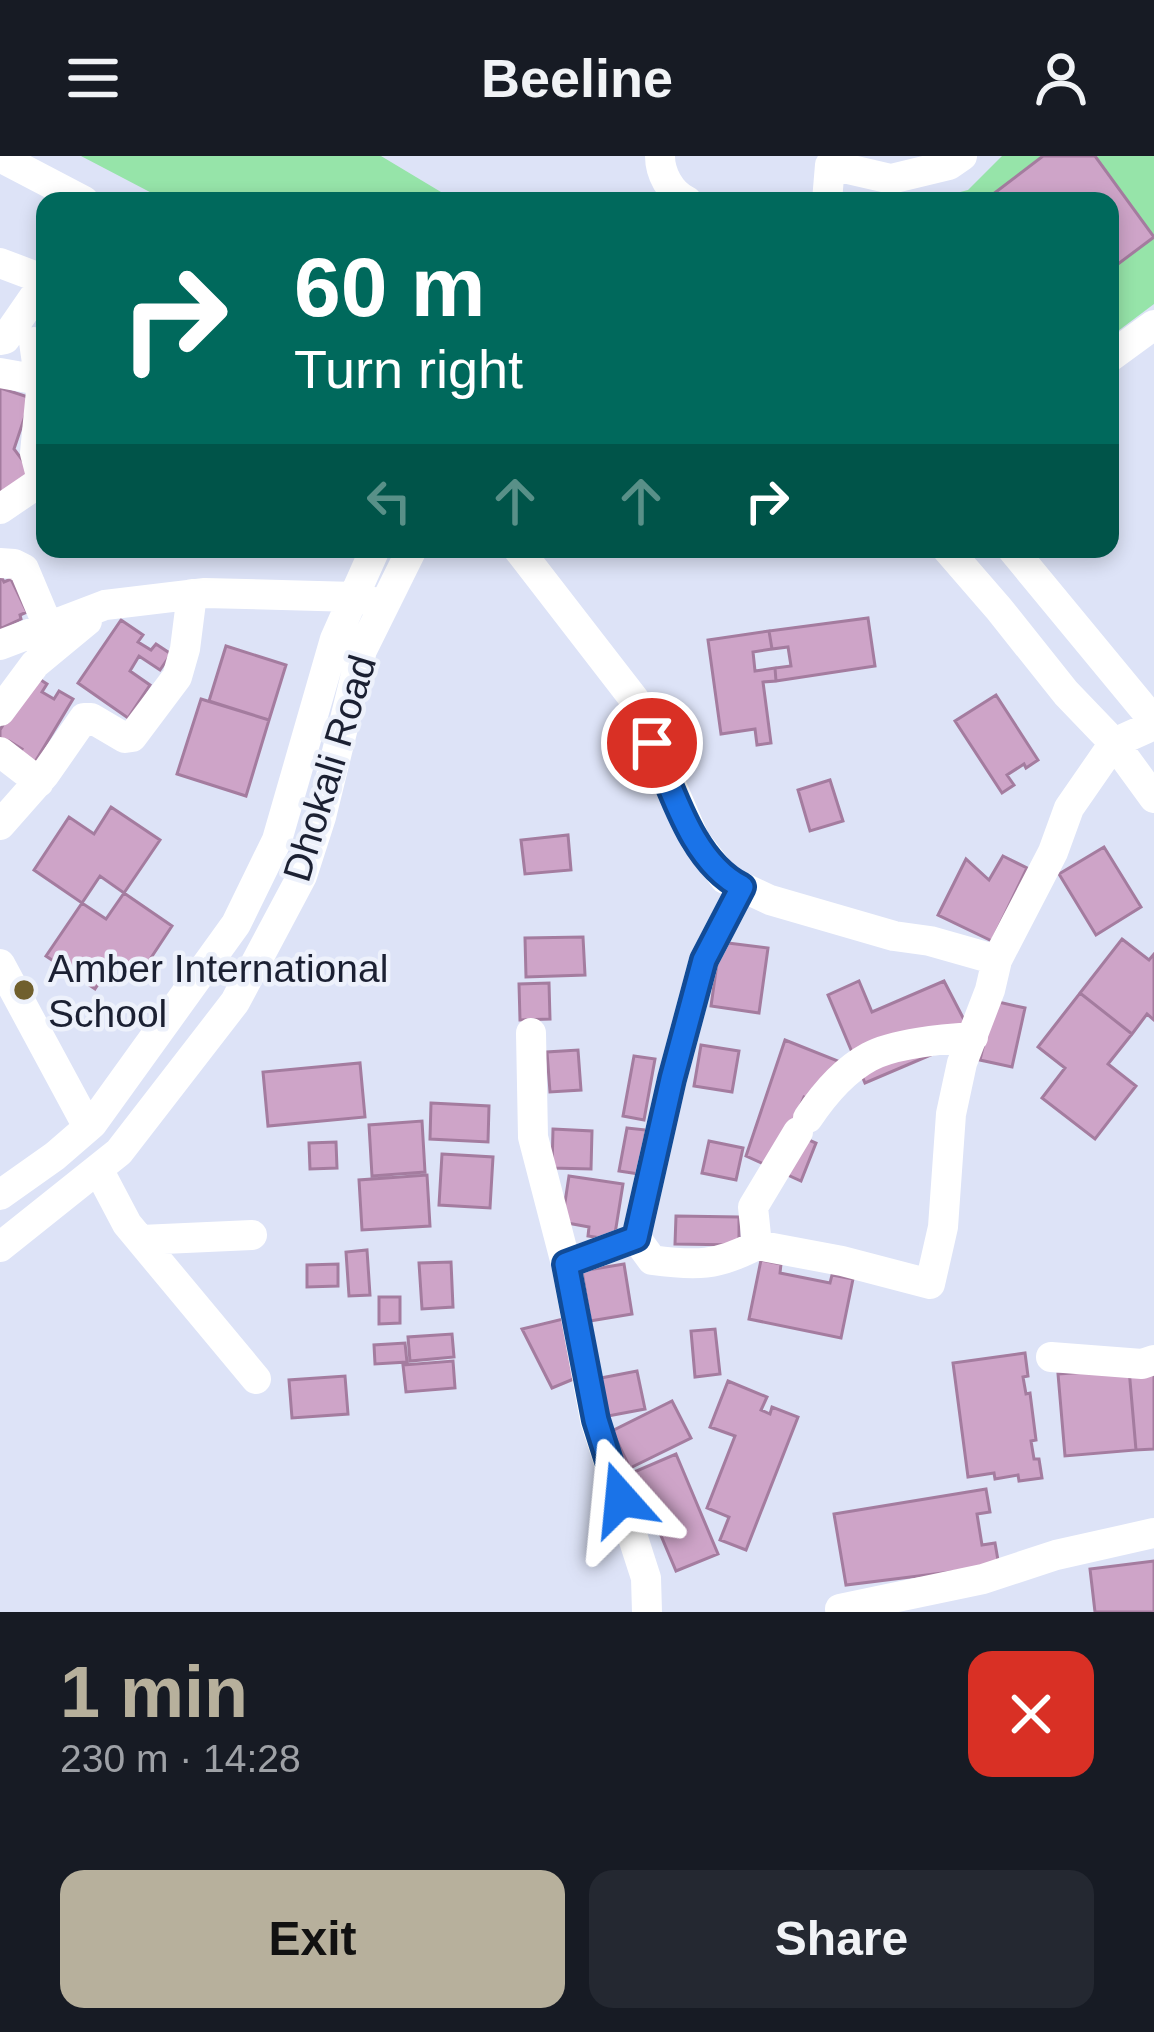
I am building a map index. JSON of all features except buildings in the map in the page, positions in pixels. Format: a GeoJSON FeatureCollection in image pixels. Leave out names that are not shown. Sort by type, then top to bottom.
{"type":"FeatureCollection","features":[{"type":"Feature","properties":{"kind":"street"},"geometry":{"type":"LineString","coordinates":[[660,156],[660,171],[676,192]]}},
{"type":"Feature","properties":{"kind":"street"},"geometry":{"type":"LineString","coordinates":[[827,192],[830,165],[891,179],[949,165],[962,156]]}},
{"type":"Feature","properties":{"kind":"street"},"geometry":{"type":"LineString","coordinates":[[0,158],[66,192]]}},
{"type":"Feature","properties":{"kind":"street"},"geometry":{"type":"LineString","coordinates":[[0,263],[36,277]]}},
{"type":"Feature","properties":{"kind":"street"},"geometry":{"type":"LineString","coordinates":[[0,340],[5,340],[36,294]]}},
{"type":"Feature","properties":{"kind":"street"},"geometry":{"type":"LineString","coordinates":[[1119,350],[1154,325]]}},
{"type":"Feature","properties":{"kind":"street"},"geometry":{"type":"LineString","coordinates":[[0,358],[36,332]]}},
{"type":"Feature","properties":{"kind":"street"},"geometry":{"type":"LineString","coordinates":[[0,373],[36,379]]}},
{"type":"Feature","properties":{"kind":"street"},"geometry":{"type":"LineString","coordinates":[[0,509],[36,485]]}},
{"type":"Feature","properties":{"kind":"street","name":"Dhokali Road"},"geometry":{"type":"LineString","coordinates":[[0,1247],[118,1152],[235,1002],[302,876],[322,817],[362,650],[374,558]]}},
{"type":"Feature","properties":{"kind":"street","name":"Dhokali Road"},"geometry":{"type":"LineString","coordinates":[[0,1195],[88,1127],[236,924],[278,840],[335,639],[405,558]]}},
{"type":"Feature","properties":{"kind":"street"},"geometry":{"type":"LineString","coordinates":[[525,558],[634,699],[695,840],[725,879],[770,901],[998,960]]}},
{"type":"Feature","properties":{"kind":"street"},"geometry":{"type":"LineString","coordinates":[[954,558],[1066,693],[1114,743],[1154,798]]}},
{"type":"Feature","properties":{"kind":"street"},"geometry":{"type":"LineString","coordinates":[[742,887],[704,960],[636,1238],[652,1260],[692,1265],[731,1258],[757,1245],[930,1284],[944,1227],[951,1114],[962,1064],[998,960],[1053,852],[1069,808],[1114,743],[1154,723],[1019,558]]}},
{"type":"Feature","properties":{"kind":"street"},"geometry":{"type":"LineString","coordinates":[[0,563],[24,569],[48,626]]}},
{"type":"Feature","properties":{"kind":"street"},"geometry":{"type":"LineString","coordinates":[[0,645],[105,605],[192,594],[370,600]]}},
{"type":"Feature","properties":{"kind":"street"},"geometry":{"type":"LineString","coordinates":[[0,825],[39,782],[84,718],[125,738],[132,736],[177,676],[192,594]]}},
{"type":"Feature","properties":{"kind":"street"},"geometry":{"type":"LineString","coordinates":[[0,711],[35,664],[105,605]]}},
{"type":"Feature","properties":{"kind":"street"},"geometry":{"type":"LineString","coordinates":[[0,752],[39,782]]}},
{"type":"Feature","properties":{"kind":"street"},"geometry":{"type":"LineString","coordinates":[[0,964],[13,1020],[88,1127]]}},
{"type":"Feature","properties":{"kind":"street"},"geometry":{"type":"LineString","coordinates":[[189,988],[222,1018]]}},
{"type":"Feature","properties":{"kind":"street"},"geometry":{"type":"LineString","coordinates":[[531,1033],[533,1137],[566,1264],[596,1420],[646,1578],[647,1612]]}},
{"type":"Feature","properties":{"kind":"street"},"geometry":{"type":"LineString","coordinates":[[757,1245],[753,1207],[829,1088],[870,1055],[931,1040],[973,1037]]}},
{"type":"Feature","properties":{"kind":"street"},"geometry":{"type":"LineString","coordinates":[[55,1156],[87,1178],[256,1379]]}},
{"type":"Feature","properties":{"kind":"street"},"geometry":{"type":"LineString","coordinates":[[141,1240],[252,1235]]}},
{"type":"Feature","properties":{"kind":"street"},"geometry":{"type":"LineString","coordinates":[[566,1264],[636,1238]]}},
{"type":"Feature","properties":{"kind":"street"},"geometry":{"type":"LineString","coordinates":[[1051,1357],[1142,1364],[1154,1360]]}},
{"type":"Feature","properties":{"kind":"street"},"geometry":{"type":"LineString","coordinates":[[840,1609],[983,1579],[1056,1555],[1154,1533]]}},
{"type":"Feature","properties":{"kind":"green space"},"geometry":{"type":"Polygon","coordinates":[[[81,156],[381,156],[441,192],[150,192],[81,156]]]}},
{"type":"Feature","properties":{"kind":"green space"},"geometry":{"type":"Polygon","coordinates":[[[1002,156],[1154,156],[1154,304],[1119,330],[1119,192],[960,192],[968,190],[1002,156]]]}},
{"type":"Feature","properties":{"kind":"place","name":"Amber International School"},"geometry":{"type":"Point","coordinates":[24,990]}},
{"type":"Feature","properties":{"kind":"route"},"geometry":{"type":"LineString","coordinates":[[621,1499],[596,1420],[566,1264],[636,1238],[704,960],[742,887],[725,879],[695,840],[652,743]]}}]}
